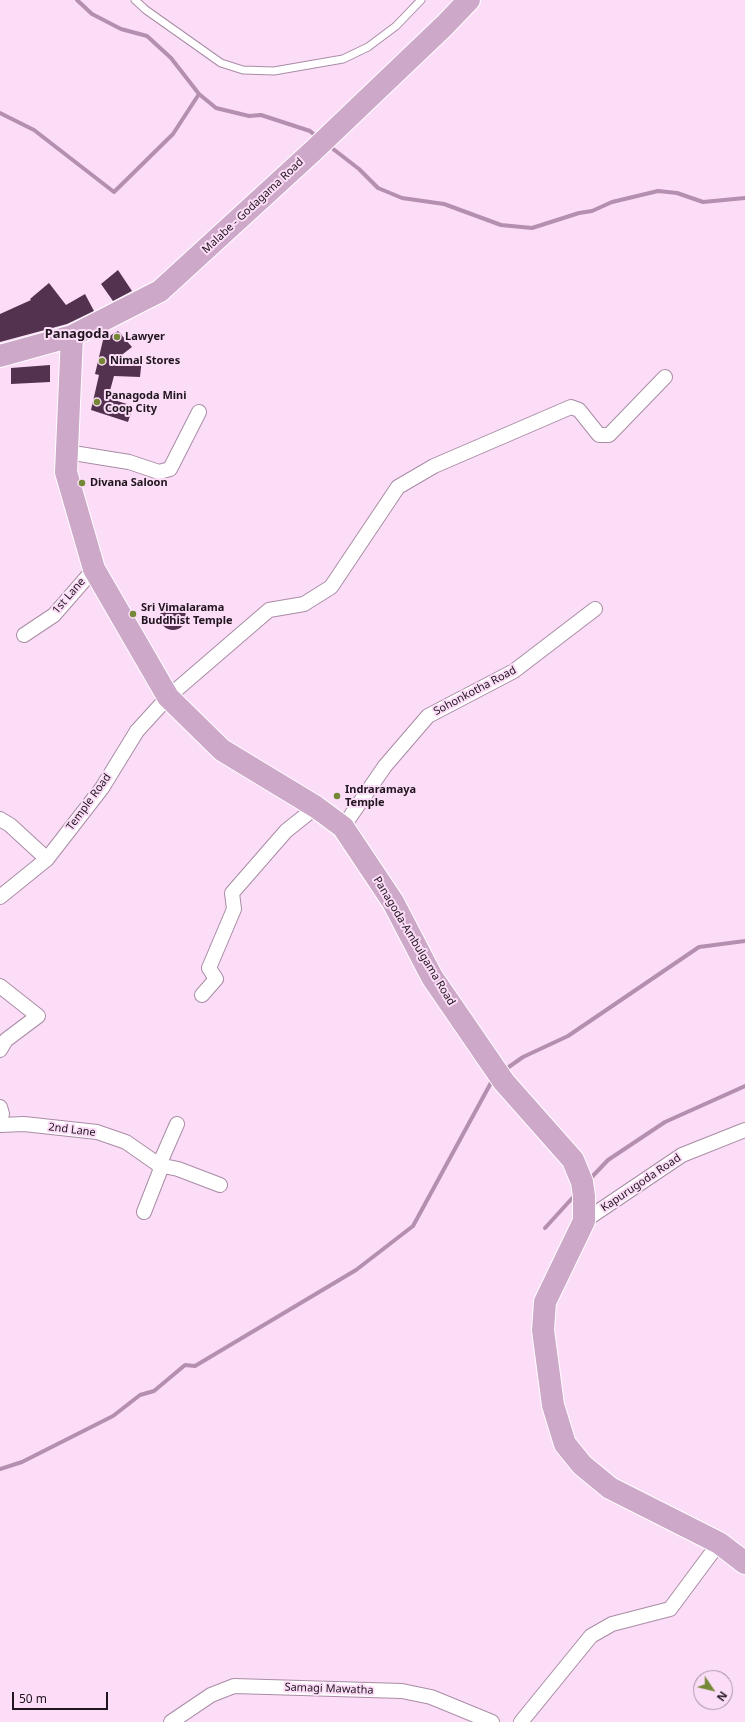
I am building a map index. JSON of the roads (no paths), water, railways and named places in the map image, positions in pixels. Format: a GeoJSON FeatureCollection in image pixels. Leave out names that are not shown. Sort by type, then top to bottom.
{"type":"FeatureCollection","features":[{"type":"Feature","properties":{"kind":"main road","name":"Malabe - Godagama Road"},"geometry":{"type":"LineString","coordinates":[[0,356],[72,336],[160,291],[313,151],[469,0]]}},
{"type":"Feature","properties":{"kind":"main road","name":"Panagoda-Ambulgama Road"},"geometry":{"type":"LineString","coordinates":[[72,336],[66,472],[94,569],[168,698],[222,750],[316,807],[343,827],[393,902],[432,976],[504,1082],[573,1160],[583,1189],[584,1222],[545,1302],[543,1330],[553,1406],[565,1444],[582,1465],[610,1488],[719,1543],[745,1563]]}},
{"type":"Feature","properties":{"kind":"street","name":"Temple Road"},"geometry":{"type":"LineString","coordinates":[[0,898],[47,860],[102,788],[137,731],[168,698],[269,610],[304,604],[331,587],[398,487],[434,466],[571,407],[580,410],[599,435],[609,435],[665,377]]}},
{"type":"Feature","properties":{"kind":"street"},"geometry":{"type":"LineString","coordinates":[[68,452],[129,462],[159,472],[170,469],[200,412]]}},
{"type":"Feature","properties":{"kind":"street","name":"1st Lane"},"geometry":{"type":"LineString","coordinates":[[24,635],[54,615],[94,569]]}},
{"type":"Feature","properties":{"kind":"street","name":"Sohonkotha Road"},"geometry":{"type":"LineString","coordinates":[[343,827],[385,766],[428,716],[514,671],[594,609]]}},
{"type":"Feature","properties":{"kind":"street"},"geometry":{"type":"LineString","coordinates":[[202,994],[216,979],[209,968],[234,909],[232,893],[286,831],[316,807]]}},
{"type":"Feature","properties":{"kind":"street"},"geometry":{"type":"LineString","coordinates":[[0,819],[10,825],[47,860]]}},
{"type":"Feature","properties":{"kind":"street"},"geometry":{"type":"LineString","coordinates":[[0,986],[38,1016],[6,1040],[0,1050]]}},
{"type":"Feature","properties":{"kind":"street"},"geometry":{"type":"LineString","coordinates":[[0,1107],[2,1114],[0,1120]]}},
{"type":"Feature","properties":{"kind":"street","name":"2nd Lane"},"geometry":{"type":"LineString","coordinates":[[0,1125],[24,1124],[97,1132],[126,1142],[159,1165]]}},
{"type":"Feature","properties":{"kind":"street"},"geometry":{"type":"LineString","coordinates":[[144,1212],[160,1172],[159,1165],[177,1124]]}},
{"type":"Feature","properties":{"kind":"street","name":"Kapurugoda Road"},"geometry":{"type":"LineString","coordinates":[[584,1222],[682,1155],[745,1130]]}},
{"type":"Feature","properties":{"kind":"street"},"geometry":{"type":"LineString","coordinates":[[159,1165],[178,1169],[220,1185]]}},
{"type":"Feature","properties":{"kind":"street"},"geometry":{"type":"LineString","coordinates":[[521,1722],[591,1636],[612,1624],[670,1609],[719,1543]]}},
{"type":"Feature","properties":{"kind":"street","name":"Samagi Mawatha"},"geometry":{"type":"LineString","coordinates":[[171,1722],[211,1696],[234,1686],[402,1691],[431,1697],[492,1722]]}},
{"type":"Feature","properties":{"kind":"lane"},"geometry":{"type":"LineString","coordinates":[[136,0],[146,10],[221,63],[243,70],[274,71],[343,59],[368,47],[391,30],[421,0]]}},
{"type":"Feature","properties":{"kind":"waterway"},"geometry":{"type":"LineString","coordinates":[[77,0],[92,14],[121,29],[147,36],[171,58],[199,94],[216,108],[249,116],[261,115],[310,131],[317,137]]}},
{"type":"Feature","properties":{"kind":"waterway"},"geometry":{"type":"LineString","coordinates":[[0,113],[34,130],[114,192],[173,134],[199,94]]}},
{"type":"Feature","properties":{"kind":"waterway"},"geometry":{"type":"LineString","coordinates":[[328,145],[359,169],[378,188],[402,198],[444,204],[501,225],[532,228],[579,213],[592,211],[612,202],[658,191],[677,193],[703,202],[745,198]]}},
{"type":"Feature","properties":{"kind":"waterway"},"geometry":{"type":"LineString","coordinates":[[503,1071],[523,1057],[568,1036],[699,947],[745,941]]}},
{"type":"Feature","properties":{"kind":"waterway"},"geometry":{"type":"LineString","coordinates":[[0,1469],[22,1462],[113,1416],[140,1395],[154,1391],[185,1365],[195,1366],[356,1270],[413,1226],[493,1079]]}},
{"type":"Feature","properties":{"kind":"waterway"},"geometry":{"type":"LineString","coordinates":[[589,1180],[608,1160],[665,1122],[745,1086]]}},
{"type":"Feature","properties":{"kind":"waterway"},"geometry":{"type":"LineString","coordinates":[[545,1228],[576,1194]]}},
{"type":"Feature","properties":{"kind":"place","name":"Lawyer"},"geometry":{"type":"Point","coordinates":[117,337]}},
{"type":"Feature","properties":{"kind":"place","name":"Nimal Stores"},"geometry":{"type":"Point","coordinates":[102,361]}},
{"type":"Feature","properties":{"kind":"place","name":"Panagoda Mini Coop City"},"geometry":{"type":"Point","coordinates":[97,402]}},
{"type":"Feature","properties":{"kind":"place","name":"Divana Saloon"},"geometry":{"type":"Point","coordinates":[82,483]}},
{"type":"Feature","properties":{"kind":"place","name":"Sri Vimalarama Buddhist Temple"},"geometry":{"type":"Point","coordinates":[133,614]}},
{"type":"Feature","properties":{"kind":"place","name":"Indraramaya Temple"},"geometry":{"type":"Point","coordinates":[337,796]}},
{"type":"Feature","properties":{"kind":"district","name":"Panagoda"},"geometry":{"type":"Point","coordinates":[77,334]}}]}
